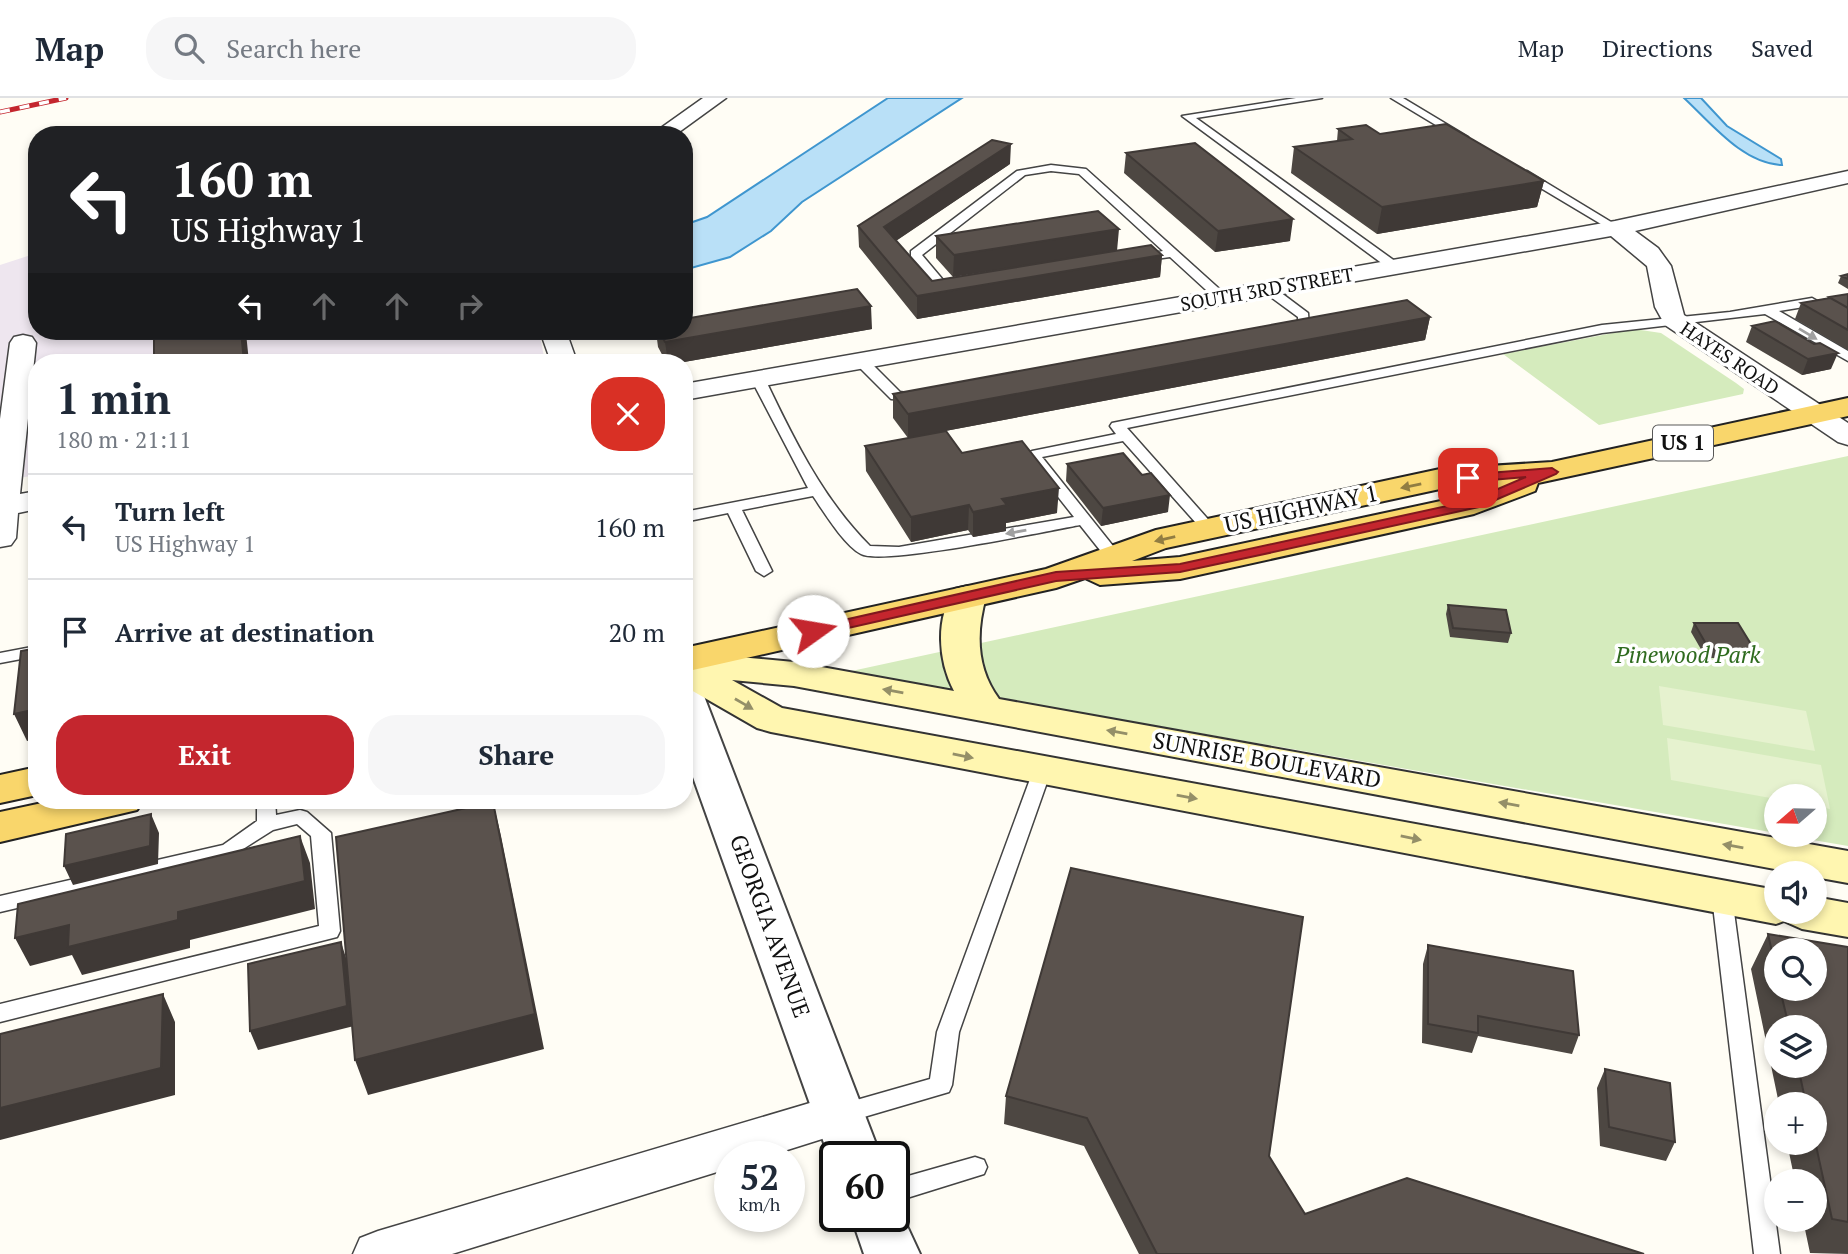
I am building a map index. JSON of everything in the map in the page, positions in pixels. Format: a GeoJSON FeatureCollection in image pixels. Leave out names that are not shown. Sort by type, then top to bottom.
{"type":"FeatureCollection","features":[{"type":"Feature","properties":{"kind":"main road","name":"US HIGHWAY 1"},"geometry":{"type":"LineString","coordinates":[[693,660],[1056,577],[1156,540],[1440,480],[1552,472],[1848,407]]}},
{"type":"Feature","properties":{"kind":"main road","name":"US HIGHWAY 1"},"geometry":{"type":"LineString","coordinates":[[1056,577],[1193,565],[1474,504],[1552,472]]}},
{"type":"Feature","properties":{"kind":"main road"},"geometry":{"type":"LineString","coordinates":[[968,597],[963,610],[959,644],[970,687],[985,708]]}},
{"type":"Feature","properties":{"kind":"main road","name":"SUNRISE BOULEVARD"},"geometry":{"type":"LineString","coordinates":[[693,663],[794,674],[1848,867]]}},
{"type":"Feature","properties":{"kind":"main road"},"geometry":{"type":"LineString","coordinates":[[693,675],[771,719],[1764,905]]}},
{"type":"Feature","properties":{"kind":"main road"},"geometry":{"type":"LineString","coordinates":[[0,789],[28,783]]}},
{"type":"Feature","properties":{"kind":"main road"},"geometry":{"type":"LineString","coordinates":[[0,827],[81,809]]}},
{"type":"Feature","properties":{"kind":"main road"},"geometry":{"type":"LineString","coordinates":[[1827,916],[1848,920]]}},
{"type":"Feature","properties":{"kind":"street"},"geometry":{"type":"LineString","coordinates":[[674,126],[716,98]]}},
{"type":"Feature","properties":{"kind":"street","name":"SOUTH 3RD STREET"},"geometry":{"type":"LineString","coordinates":[[693,390],[1615,228],[1842,182]]}},
{"type":"Feature","properties":{"kind":"street","name":"HAYES ROAD"},"geometry":{"type":"LineString","coordinates":[[1615,228],[1647,252],[1662,273],[1664,303],[1674,320],[1848,436]]}},
{"type":"Feature","properties":{"kind":"street"},"geometry":{"type":"LineString","coordinates":[[0,538],[23,343]]}},
{"type":"Feature","properties":{"kind":"street"},"geometry":{"type":"LineString","coordinates":[[3,506],[28,502]]}},
{"type":"Feature","properties":{"kind":"street","name":"GEORGIA AVENUE"},"geometry":{"type":"LineString","coordinates":[[693,720],[847,1135]]}},
{"type":"Feature","properties":{"kind":"street"},"geometry":{"type":"LineString","coordinates":[[378,1254],[847,1135]]}},
{"type":"Feature","properties":{"kind":"street"},"geometry":{"type":"LineString","coordinates":[[884,1232],[892,1254]]}},
{"type":"Feature","properties":{"kind":"lane"},"geometry":{"type":"LineString","coordinates":[[1317,98],[1187,116],[1395,267]]}},
{"type":"Feature","properties":{"kind":"lane"},"geometry":{"type":"LineString","coordinates":[[1396,98],[1469,141]]}},
{"type":"Feature","properties":{"kind":"lane"},"geometry":{"type":"LineString","coordinates":[[972,286],[946,290],[915,254],[1021,173],[1037,168],[1062,167],[1082,172],[1221,297]]}},
{"type":"Feature","properties":{"kind":"lane"},"geometry":{"type":"LineString","coordinates":[[1513,168],[1615,228]]}},
{"type":"Feature","properties":{"kind":"lane"},"geometry":{"type":"LineString","coordinates":[[1119,262],[1172,253]]}},
{"type":"Feature","properties":{"kind":"lane"},"geometry":{"type":"LineString","coordinates":[[1268,289],[1304,316],[1304,325],[1275,334]]}},
{"type":"Feature","properties":{"kind":"lane"},"geometry":{"type":"LineString","coordinates":[[1209,529],[1117,426],[1602,329],[1767,310],[1812,302],[1848,323]]}},
{"type":"Feature","properties":{"kind":"lane"},"geometry":{"type":"LineString","coordinates":[[1767,310],[1848,358]]}},
{"type":"Feature","properties":{"kind":"lane"},"geometry":{"type":"LineString","coordinates":[[861,360],[896,396],[910,399],[924,397]]}},
{"type":"Feature","properties":{"kind":"lane"},"geometry":{"type":"LineString","coordinates":[[758,379],[818,490],[847,534],[866,551],[899,552],[1084,520]]}},
{"type":"Feature","properties":{"kind":"lane"},"geometry":{"type":"LineString","coordinates":[[1112,556],[1032,455],[1126,436]]}},
{"type":"Feature","properties":{"kind":"lane"},"geometry":{"type":"LineString","coordinates":[[693,515],[818,490]]}},
{"type":"Feature","properties":{"kind":"lane"},"geometry":{"type":"LineString","coordinates":[[733,507],[764,571]]}},
{"type":"Feature","properties":{"kind":"lane"},"geometry":{"type":"LineString","coordinates":[[0,658],[28,653]]}},
{"type":"Feature","properties":{"kind":"lane"},"geometry":{"type":"LineString","coordinates":[[847,1135],[941,1086],[948,1032],[1042,771]]}},
{"type":"Feature","properties":{"kind":"lane"},"geometry":{"type":"LineString","coordinates":[[266,809],[267,824]]}},
{"type":"Feature","properties":{"kind":"lane"},"geometry":{"type":"LineString","coordinates":[[0,904],[229,851],[267,824],[300,817],[321,833],[330,931],[0,1013]]}},
{"type":"Feature","properties":{"kind":"lane"},"geometry":{"type":"LineString","coordinates":[[1722,897],[1767,1254]]}},
{"type":"Feature","properties":{"kind":"lane"},"geometry":{"type":"LineString","coordinates":[[910,1186],[975,1167]]}},
{"type":"Feature","properties":{"kind":"shaded area"},"geometry":{"type":"Polygon","coordinates":[[[28,256],[28,340],[541,340],[543,354],[28,354],[28,476],[0,481],[0,265],[28,256]]]}},
{"type":"Feature","properties":{"kind":"green space"},"geometry":{"type":"Polygon","coordinates":[[[1634,329],[1661,333],[1736,383],[1744,389],[1743,394],[1599,425],[1503,354],[1634,329]]]}},
{"type":"Feature","properties":{"kind":"green space","name":"Pinewood Park"},"geometry":{"type":"Polygon","coordinates":[[[1848,456],[1848,846],[1827,842],[1827,784],[1764,784],[1764,831],[847,672],[1848,456]]]}},
{"type":"Feature","properties":{"kind":"green space"},"geometry":{"type":"Polygon","coordinates":[[[1659,686],[1806,711],[1815,751],[1663,725],[1659,686]]]}},
{"type":"Feature","properties":{"kind":"green space"},"geometry":{"type":"Polygon","coordinates":[[[1667,738],[1821,765],[1825,784],[1764,784],[1764,797],[1671,780],[1667,738]]]}},
{"type":"Feature","properties":{"kind":"water"},"geometry":{"type":"Polygon","coordinates":[[[888,98],[962,98],[802,202],[771,231],[730,257],[693,267],[693,222],[707,217],[888,98]]]}},
{"type":"Feature","properties":{"kind":"water"},"geometry":{"type":"Polygon","coordinates":[[[1684,98],[1701,98],[1727,126],[1781,159],[1782,165],[1754,158],[1741,150],[1684,98]]]}},
{"type":"Feature","properties":{"kind":"building"},"geometry":{"type":"Polygon","coordinates":[[[1446,124],[1544,181],[1382,207],[1294,147],[1352,139],[1338,129],[1366,125],[1380,134],[1446,124]]]}},
{"type":"Feature","properties":{"kind":"building"},"geometry":{"type":"Polygon","coordinates":[[[992,140],[1011,144],[884,227],[932,281],[1151,245],[1162,255],[917,296],[858,226],[992,140]]]}},
{"type":"Feature","properties":{"kind":"building"},"geometry":{"type":"Polygon","coordinates":[[[1195,143],[1293,219],[1218,231],[1126,153],[1195,143]]]}},
{"type":"Feature","properties":{"kind":"building"},"geometry":{"type":"Polygon","coordinates":[[[1098,211],[1119,229],[954,255],[936,236],[1098,211]]]}},
{"type":"Feature","properties":{"kind":"building"},"geometry":{"type":"Polygon","coordinates":[[[857,289],[871,306],[693,337],[693,317],[857,289]]]}},
{"type":"Feature","properties":{"kind":"building"},"geometry":{"type":"Polygon","coordinates":[[[1848,294],[1848,308],[1829,297],[1848,294]]]}},
{"type":"Feature","properties":{"kind":"building"},"geometry":{"type":"Polygon","coordinates":[[[1830,298],[1848,308],[1848,330],[1801,303],[1830,298]]]}},
{"type":"Feature","properties":{"kind":"building"},"geometry":{"type":"Polygon","coordinates":[[[1407,300],[1430,317],[908,414],[893,394],[1407,300]]]}},
{"type":"Feature","properties":{"kind":"building"},"geometry":{"type":"Polygon","coordinates":[[[1775,321],[1814,344],[1820,343],[1838,353],[1808,359],[1752,326],[1775,321]]]}},
{"type":"Feature","properties":{"kind":"building"},"geometry":{"type":"Polygon","coordinates":[[[154,340],[242,340],[243,354],[154,354],[154,340]]]}},
{"type":"Feature","properties":{"kind":"building"},"geometry":{"type":"Polygon","coordinates":[[[946,431],[962,453],[1022,441],[1059,488],[1002,499],[1007,505],[973,512],[969,505],[911,517],[865,446],[946,431]]]}},
{"type":"Feature","properties":{"kind":"building"},"geometry":{"type":"Polygon","coordinates":[[[1123,453],[1142,475],[1151,473],[1170,495],[1103,508],[1067,464],[1123,453]]]}},
{"type":"Feature","properties":{"kind":"building"},"geometry":{"type":"Polygon","coordinates":[[[1448,605],[1506,610],[1511,633],[1453,628],[1448,605]]]}},
{"type":"Feature","properties":{"kind":"building"},"geometry":{"type":"Polygon","coordinates":[[[1694,623],[1738,623],[1754,649],[1709,649],[1694,623]]]}},
{"type":"Feature","properties":{"kind":"building"},"geometry":{"type":"Polygon","coordinates":[[[28,650],[28,711],[14,714],[21,651],[28,650]]]}},
{"type":"Feature","properties":{"kind":"building"},"geometry":{"type":"Polygon","coordinates":[[[462,809],[494,809],[535,1014],[355,1060],[336,837],[462,809]]]}},
{"type":"Feature","properties":{"kind":"building"},"geometry":{"type":"Polygon","coordinates":[[[151,814],[150,846],[64,866],[66,834],[151,814]]]}},
{"type":"Feature","properties":{"kind":"building"},"geometry":{"type":"Polygon","coordinates":[[[300,836],[305,881],[178,912],[178,920],[68,947],[69,925],[15,938],[18,904],[300,836]]]}},
{"type":"Feature","properties":{"kind":"building"},"geometry":{"type":"Polygon","coordinates":[[[1071,868],[1303,917],[1269,1156],[1305,1214],[1407,1178],[1644,1254],[1157,1254],[1087,1118],[1006,1096],[1071,868]]]}},
{"type":"Feature","properties":{"kind":"building"},"geometry":{"type":"Polygon","coordinates":[[[1768,934],[1793,938],[1769,938],[1768,934]]]}},
{"type":"Feature","properties":{"kind":"building"},"geometry":{"type":"Polygon","coordinates":[[[341,942],[347,1006],[250,1031],[248,964],[341,942]]]}},
{"type":"Feature","properties":{"kind":"building"},"geometry":{"type":"Polygon","coordinates":[[[1827,944],[1848,947],[1848,1222],[1832,1219],[1827,1196],[1827,1169],[1821,1169],[1818,1155],[1827,1155],[1827,1092],[1803,1092],[1801,1078],[1827,1078],[1827,1015],[1786,1015],[1783,1001],[1827,1001],[1827,944]]]}},
{"type":"Feature","properties":{"kind":"building"},"geometry":{"type":"Polygon","coordinates":[[[1428,945],[1573,971],[1579,1035],[1478,1016],[1478,1033],[1428,1024],[1428,945]]]}},
{"type":"Feature","properties":{"kind":"building"},"geometry":{"type":"Polygon","coordinates":[[[163,994],[161,1068],[0,1108],[0,1034],[163,994]]]}},
{"type":"Feature","properties":{"kind":"building"},"geometry":{"type":"Polygon","coordinates":[[[1605,1069],[1670,1083],[1675,1142],[1609,1127],[1605,1069]]]}},
{"type":"Feature","properties":{"kind":"railway"},"geometry":{"type":"LineString","coordinates":[[0,112],[66,98]]}},
{"type":"Feature","properties":{"kind":"route"},"geometry":{"type":"LineString","coordinates":[[813,631],[1056,577],[1180,568],[1260,551],[1474,504],[1552,472],[1468,478]]}}]}
